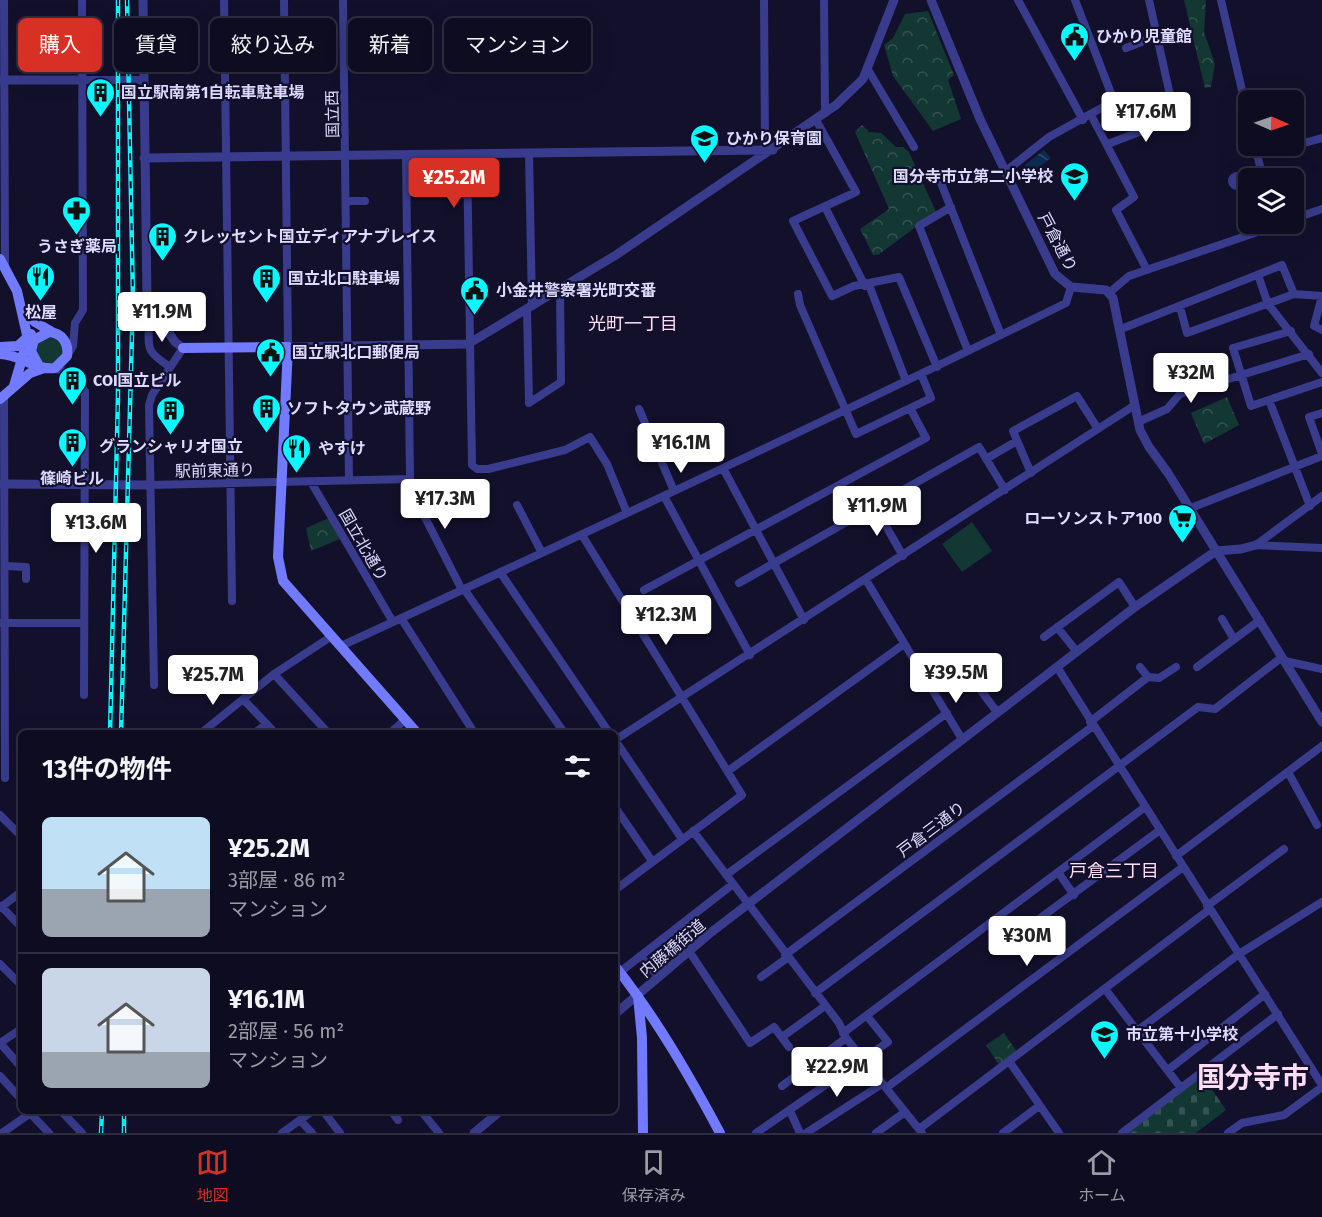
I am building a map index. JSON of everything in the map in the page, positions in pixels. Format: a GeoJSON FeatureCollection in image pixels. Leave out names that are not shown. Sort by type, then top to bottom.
{"type":"FeatureCollection","features":[{"type":"Feature","properties":{"kind":"main road"},"geometry":{"type":"LineString","coordinates":[[2,263],[23,308],[28,338],[27,355]]}},
{"type":"Feature","properties":{"kind":"main road"},"geometry":{"type":"LineString","coordinates":[[2,397],[23,378],[45,367],[60,365],[67,356],[64,339],[41,327],[23,308]]}},
{"type":"Feature","properties":{"kind":"main road"},"geometry":{"type":"LineString","coordinates":[[3,350],[14,343],[20,334],[23,308]]}},
{"type":"Feature","properties":{"kind":"main road"},"geometry":{"type":"LineString","coordinates":[[3,350],[18,346],[41,327]]}},
{"type":"Feature","properties":{"kind":"main road"},"geometry":{"type":"LineString","coordinates":[[14,386],[38,336],[52,332]]}},
{"type":"Feature","properties":{"kind":"main road"},"geometry":{"type":"LineString","coordinates":[[183,348],[288,347],[278,557],[283,581],[415,730]]}},
{"type":"Feature","properties":{"kind":"main road"},"geometry":{"type":"LineString","coordinates":[[3,350],[27,355],[45,367]]}},
{"type":"Feature","properties":{"kind":"main road"},"geometry":{"type":"LineString","coordinates":[[3,350],[15,361],[14,386]]}},
{"type":"Feature","properties":{"kind":"main road"},"geometry":{"type":"LineString","coordinates":[[618,969],[663,1032],[720,1133]]}},
{"type":"Feature","properties":{"kind":"main road"},"geometry":{"type":"LineString","coordinates":[[638,996],[642,1038],[643,1133]]}},
{"type":"Feature","properties":{"kind":"main road"},"geometry":{"type":"LineString","coordinates":[[642,1038],[651,1031],[663,1032]]}},
{"type":"Feature","properties":{"kind":"street"},"geometry":{"type":"LineString","coordinates":[[2,263],[4,0]]}},
{"type":"Feature","properties":{"kind":"street"},"geometry":{"type":"LineString","coordinates":[[67,356],[74,346],[74,326],[83,310],[82,0]]}},
{"type":"Feature","properties":{"kind":"street"},"geometry":{"type":"LineString","coordinates":[[143,0],[147,300],[175,342],[183,348],[149,405],[154,685]]}},
{"type":"Feature","properties":{"kind":"street"},"geometry":{"type":"LineString","coordinates":[[224,0],[232,601]]}},
{"type":"Feature","properties":{"kind":"street"},"geometry":{"type":"LineString","coordinates":[[284,0],[288,347],[468,344],[616,255],[825,113],[858,86],[894,0]]}},
{"type":"Feature","properties":{"kind":"street","name":"国立西"},"geometry":{"type":"LineString","coordinates":[[343,0],[349,480]]}},
{"type":"Feature","properties":{"kind":"street"},"geometry":{"type":"LineString","coordinates":[[764,0],[769,150]]}},
{"type":"Feature","properties":{"kind":"street"},"geometry":{"type":"LineString","coordinates":[[824,0],[825,113]]}},
{"type":"Feature","properties":{"kind":"street","name":"戸倉通り"},"geometry":{"type":"LineString","coordinates":[[931,0],[980,119],[1055,274],[1071,288],[1098,288],[1110,292]]}},
{"type":"Feature","properties":{"kind":"street"},"geometry":{"type":"LineString","coordinates":[[1018,0],[1087,118],[1108,144],[1134,197],[1116,210],[1147,270]]}},
{"type":"Feature","properties":{"kind":"street"},"geometry":{"type":"LineString","coordinates":[[1006,171],[1049,137],[1114,101],[1075,0]]}},
{"type":"Feature","properties":{"kind":"street"},"geometry":{"type":"LineString","coordinates":[[1108,144],[1176,118],[1149,0]]}},
{"type":"Feature","properties":{"kind":"street"},"geometry":{"type":"LineString","coordinates":[[1221,0],[1242,90]]}},
{"type":"Feature","properties":{"kind":"street"},"geometry":{"type":"LineString","coordinates":[[1126,48],[1157,36]]}},
{"type":"Feature","properties":{"kind":"street"},"geometry":{"type":"LineString","coordinates":[[867,68],[914,147]]}},
{"type":"Feature","properties":{"kind":"street"},"geometry":{"type":"LineString","coordinates":[[2,80],[144,80]]}},
{"type":"Feature","properties":{"kind":"street"},"geometry":{"type":"LineString","coordinates":[[816,120],[856,192],[793,221],[832,296],[854,286],[867,286],[899,277],[937,367]]}},
{"type":"Feature","properties":{"kind":"street"},"geometry":{"type":"LineString","coordinates":[[1304,143],[1322,138]]}},
{"type":"Feature","properties":{"kind":"street"},"geometry":{"type":"LineString","coordinates":[[144,158],[769,150]]}},
{"type":"Feature","properties":{"kind":"street"},"geometry":{"type":"LineString","coordinates":[[529,153],[529,403],[561,382],[560,288]]}},
{"type":"Feature","properties":{"kind":"street"},"geometry":{"type":"LineString","coordinates":[[466,154],[472,465],[477,469],[488,469],[565,450],[590,437],[607,464],[627,513]]}},
{"type":"Feature","properties":{"kind":"street"},"geometry":{"type":"LineString","coordinates":[[406,155],[410,479],[406,480],[463,590],[562,730]]}},
{"type":"Feature","properties":{"kind":"street"},"geometry":{"type":"LineString","coordinates":[[941,183],[1002,335]]}},
{"type":"Feature","properties":{"kind":"street"},"geometry":{"type":"LineString","coordinates":[[347,201],[365,201]]}},
{"type":"Feature","properties":{"kind":"street"},"geometry":{"type":"LineString","coordinates":[[825,207],[867,286],[906,381]]}},
{"type":"Feature","properties":{"kind":"street"},"geometry":{"type":"LineString","coordinates":[[951,207],[919,226],[968,351]]}},
{"type":"Feature","properties":{"kind":"street"},"geometry":{"type":"LineString","coordinates":[[1304,215],[1322,209]]}},
{"type":"Feature","properties":{"kind":"street"},"geometry":{"type":"LineString","coordinates":[[1249,234],[1123,280],[1110,292],[1121,329],[1138,422],[1144,440],[1191,508],[1319,712],[1322,722]]}},
{"type":"Feature","properties":{"kind":"street"},"geometry":{"type":"LineString","coordinates":[[1121,329],[1282,266],[1294,294]]}},
{"type":"Feature","properties":{"kind":"street"},"geometry":{"type":"LineString","coordinates":[[1258,275],[1269,303],[1322,373]]}},
{"type":"Feature","properties":{"kind":"street"},"geometry":{"type":"LineString","coordinates":[[341,646],[937,367],[1066,303],[1071,288]]}},
{"type":"Feature","properties":{"kind":"street"},"geometry":{"type":"LineString","coordinates":[[798,294],[800,305],[844,411],[856,434],[931,398],[921,374]]}},
{"type":"Feature","properties":{"kind":"street"},"geometry":{"type":"LineString","coordinates":[[1180,307],[1187,333],[1294,294],[1321,299],[1314,326],[1322,330]]}},
{"type":"Feature","properties":{"kind":"street"},"geometry":{"type":"LineString","coordinates":[[155,313],[149,319],[149,349],[152,354],[170,367]]}},
{"type":"Feature","properties":{"kind":"street"},"geometry":{"type":"LineString","coordinates":[[1291,331],[1233,348],[1251,406],[1322,382]]}},
{"type":"Feature","properties":{"kind":"street"},"geometry":{"type":"LineString","coordinates":[[1138,422],[1167,409],[1180,394],[1309,354]]}},
{"type":"Feature","properties":{"kind":"street"},"geometry":{"type":"LineString","coordinates":[[45,367],[66,372],[85,391],[84,695]]}},
{"type":"Feature","properties":{"kind":"street"},"geometry":{"type":"LineString","coordinates":[[1031,473],[1013,431],[1077,396],[1098,429]]}},
{"type":"Feature","properties":{"kind":"street"},"geometry":{"type":"LineString","coordinates":[[2,397],[5,778]]}},
{"type":"Feature","properties":{"kind":"street"},"geometry":{"type":"LineString","coordinates":[[1269,400],[1310,506]]}},
{"type":"Feature","properties":{"kind":"street"},"geometry":{"type":"LineString","coordinates":[[618,738],[1135,405]]}},
{"type":"Feature","properties":{"kind":"street"},"geometry":{"type":"LineString","coordinates":[[644,590],[926,438],[910,408]]}},
{"type":"Feature","properties":{"kind":"street"},"geometry":{"type":"LineString","coordinates":[[639,409],[674,492]]}},
{"type":"Feature","properties":{"kind":"street"},"geometry":{"type":"LineString","coordinates":[[1191,508],[1322,455],[1309,417],[1322,413]]}},
{"type":"Feature","properties":{"kind":"street"},"geometry":{"type":"LineString","coordinates":[[986,459],[1017,441]]}},
{"type":"Feature","properties":{"kind":"street"},"geometry":{"type":"LineString","coordinates":[[739,583],[979,447],[1005,490]]}},
{"type":"Feature","properties":{"kind":"street"},"geometry":{"type":"LineString","coordinates":[[723,468],[772,564],[804,620]]}},
{"type":"Feature","properties":{"kind":"street","name":"駅前東通り"},"geometry":{"type":"LineString","coordinates":[[150,484],[406,480]]}},
{"type":"Feature","properties":{"kind":"street","name":"国立北通り"},"geometry":{"type":"LineString","coordinates":[[311,482],[398,620],[472,730]]}},
{"type":"Feature","properties":{"kind":"street"},"geometry":{"type":"LineString","coordinates":[[2,484],[150,484]]}},
{"type":"Feature","properties":{"kind":"street"},"geometry":{"type":"LineString","coordinates":[[664,496],[697,561],[750,655]]}},
{"type":"Feature","properties":{"kind":"street"},"geometry":{"type":"LineString","coordinates":[[1256,545],[1322,496]]}},
{"type":"Feature","properties":{"kind":"street"},"geometry":{"type":"LineString","coordinates":[[517,505],[542,553]]}},
{"type":"Feature","properties":{"kind":"street"},"geometry":{"type":"LineString","coordinates":[[874,505],[903,556]]}},
{"type":"Feature","properties":{"kind":"street"},"geometry":{"type":"LineString","coordinates":[[582,535],[742,795],[618,888]]}},
{"type":"Feature","properties":{"kind":"street"},"geometry":{"type":"LineString","coordinates":[[1216,551],[1256,545],[1322,548]]}},
{"type":"Feature","properties":{"kind":"street","name":"内藤橋街道"},"geometry":{"type":"LineString","coordinates":[[618,1012],[689,951],[997,712],[1136,607],[1216,551]]}},
{"type":"Feature","properties":{"kind":"street"},"geometry":{"type":"LineString","coordinates":[[5,566],[26,567],[26,579]]}},
{"type":"Feature","properties":{"kind":"street"},"geometry":{"type":"LineString","coordinates":[[500,572],[607,730]]}},
{"type":"Feature","properties":{"kind":"street"},"geometry":{"type":"LineString","coordinates":[[866,579],[962,739]]}},
{"type":"Feature","properties":{"kind":"street"},"geometry":{"type":"LineString","coordinates":[[1044,637],[1119,582],[1136,607]]}},
{"type":"Feature","properties":{"kind":"street"},"geometry":{"type":"LineString","coordinates":[[1222,619],[1234,639]]}},
{"type":"Feature","properties":{"kind":"street"},"geometry":{"type":"LineString","coordinates":[[1197,667],[1260,620]]}},
{"type":"Feature","properties":{"kind":"street"},"geometry":{"type":"LineString","coordinates":[[3,623],[83,623]]}},
{"type":"Feature","properties":{"kind":"street"},"geometry":{"type":"LineString","coordinates":[[1057,627],[1077,652]]}},
{"type":"Feature","properties":{"kind":"street"},"geometry":{"type":"LineString","coordinates":[[205,730],[274,674],[332,636]]}},
{"type":"Feature","properties":{"kind":"street"},"geometry":{"type":"LineString","coordinates":[[728,771],[904,644]]}},
{"type":"Feature","properties":{"kind":"street"},"geometry":{"type":"LineString","coordinates":[[1284,659],[1322,669]]}},
{"type":"Feature","properties":{"kind":"street"},"geometry":{"type":"LineString","coordinates":[[815,993],[1198,707],[1215,709],[1284,659]]}},
{"type":"Feature","properties":{"kind":"street"},"geometry":{"type":"LineString","coordinates":[[1057,667],[1322,1086],[1284,1115],[1242,1123],[1228,1133]]}},
{"type":"Feature","properties":{"kind":"street"},"geometry":{"type":"LineString","coordinates":[[1140,667],[1148,677]]}},
{"type":"Feature","properties":{"kind":"street","name":"戸倉三通り"},"geometry":{"type":"LineString","coordinates":[[760,977],[1092,724],[1148,677],[1159,678],[1176,667]]}},
{"type":"Feature","properties":{"kind":"street"},"geometry":{"type":"LineString","coordinates":[[274,674],[325,730]]}},
{"type":"Feature","properties":{"kind":"street"},"geometry":{"type":"LineString","coordinates":[[970,676],[997,712]]}},
{"type":"Feature","properties":{"kind":"street"},"geometry":{"type":"LineString","coordinates":[[243,699],[272,730]]}},
{"type":"Feature","properties":{"kind":"street"},"geometry":{"type":"LineString","coordinates":[[726,875],[947,713]]}},
{"type":"Feature","properties":{"kind":"street"},"geometry":{"type":"LineString","coordinates":[[394,730],[406,719]]}},
{"type":"Feature","properties":{"kind":"street"},"geometry":{"type":"LineString","coordinates":[[259,730],[267,724]]}},
{"type":"Feature","properties":{"kind":"street"},"geometry":{"type":"LineString","coordinates":[[618,744],[682,839]]}},
{"type":"Feature","properties":{"kind":"street"},"geometry":{"type":"LineString","coordinates":[[1176,856],[1322,746]]}},
{"type":"Feature","properties":{"kind":"street"},"geometry":{"type":"LineString","coordinates":[[1288,772],[1317,825]]}},
{"type":"Feature","properties":{"kind":"street"},"geometry":{"type":"LineString","coordinates":[[782,1086],[867,1016],[1145,807]]}},
{"type":"Feature","properties":{"kind":"street"},"geometry":{"type":"LineString","coordinates":[[618,811],[652,861]]}},
{"type":"Feature","properties":{"kind":"street"},"geometry":{"type":"LineString","coordinates":[[0,815],[18,834]]}},
{"type":"Feature","properties":{"kind":"street"},"geometry":{"type":"LineString","coordinates":[[1024,930],[1160,830]]}},
{"type":"Feature","properties":{"kind":"street"},"geometry":{"type":"LineString","coordinates":[[693,831],[839,1023],[844,1035],[920,1131],[1105,990],[1284,849]]}},
{"type":"Feature","properties":{"kind":"street"},"geometry":{"type":"LineString","coordinates":[[806,1133],[884,1086],[1183,867]]}},
{"type":"Feature","properties":{"kind":"street"},"geometry":{"type":"LineString","coordinates":[[1058,872],[1074,894]]}},
{"type":"Feature","properties":{"kind":"street"},"geometry":{"type":"LineString","coordinates":[[618,969],[640,956],[732,884]]}},
{"type":"Feature","properties":{"kind":"street"},"geometry":{"type":"LineString","coordinates":[[18,894],[1,907],[18,924]]}},
{"type":"Feature","properties":{"kind":"street"},"geometry":{"type":"LineString","coordinates":[[1137,1031],[1239,954],[1322,902]]}},
{"type":"Feature","properties":{"kind":"street"},"geometry":{"type":"LineString","coordinates":[[689,951],[750,1043],[774,1027],[789,1047]]}},
{"type":"Feature","properties":{"kind":"street"},"geometry":{"type":"LineString","coordinates":[[640,956],[659,977]]}},
{"type":"Feature","properties":{"kind":"street"},"geometry":{"type":"LineString","coordinates":[[0,964],[18,982]]}},
{"type":"Feature","properties":{"kind":"street"},"geometry":{"type":"LineString","coordinates":[[1105,990],[1181,1088]]}},
{"type":"Feature","properties":{"kind":"street"},"geometry":{"type":"LineString","coordinates":[[1168,1070],[1265,994]]}},
{"type":"Feature","properties":{"kind":"street"},"geometry":{"type":"LineString","coordinates":[[782,1037],[825,1006]]}},
{"type":"Feature","properties":{"kind":"street"},"geometry":{"type":"LineString","coordinates":[[1122,1133],[1278,1014]]}},
{"type":"Feature","properties":{"kind":"street"},"geometry":{"type":"LineString","coordinates":[[756,1133],[888,1042],[867,1016]]}},
{"type":"Feature","properties":{"kind":"street"},"geometry":{"type":"LineString","coordinates":[[18,1032],[0,1043],[18,1064]]}},
{"type":"Feature","properties":{"kind":"street"},"geometry":{"type":"LineString","coordinates":[[1009,1061],[1059,1133]]}},
{"type":"Feature","properties":{"kind":"street"},"geometry":{"type":"LineString","coordinates":[[0,1076],[18,1096]]}},
{"type":"Feature","properties":{"kind":"street"},"geometry":{"type":"LineString","coordinates":[[1003,1133],[1039,1106]]}},
{"type":"Feature","properties":{"kind":"street"},"geometry":{"type":"LineString","coordinates":[[790,1111],[800,1133]]}},
{"type":"Feature","properties":{"kind":"street"},"geometry":{"type":"LineString","coordinates":[[876,1133],[905,1112]]}},
{"type":"Feature","properties":{"kind":"street"},"geometry":{"type":"LineString","coordinates":[[2,1133],[28,1114]]}},
{"type":"Feature","properties":{"kind":"street"},"geometry":{"type":"LineString","coordinates":[[33,1114],[49,1133]]}},
{"type":"Feature","properties":{"kind":"street"},"geometry":{"type":"LineString","coordinates":[[64,1114],[82,1133]]}},
{"type":"Feature","properties":{"kind":"street"},"geometry":{"type":"LineString","coordinates":[[282,1133],[306,1114],[312,1133]]}},
{"type":"Feature","properties":{"kind":"street"},"geometry":{"type":"LineString","coordinates":[[326,1114],[340,1133]]}},
{"type":"Feature","properties":{"kind":"street"},"geometry":{"type":"LineString","coordinates":[[394,1114],[398,1120]]}},
{"type":"Feature","properties":{"kind":"street"},"geometry":{"type":"LineString","coordinates":[[424,1114],[439,1133]]}},
{"type":"Feature","properties":{"kind":"street"},"geometry":{"type":"LineString","coordinates":[[474,1133],[497,1114]]}},
{"type":"Feature","properties":{"kind":"green space"},"geometry":{"type":"Polygon","coordinates":[[[1184,0],[1206,0],[1204,32],[1215,64],[1211,87],[1205,88],[1184,0]]]}},
{"type":"Feature","properties":{"kind":"green space"},"geometry":{"type":"Polygon","coordinates":[[[928,11],[954,75],[948,80],[961,119],[933,131],[893,76],[884,45],[893,38],[905,14],[928,11]]]}},
{"type":"Feature","properties":{"kind":"green space"},"geometry":{"type":"Polygon","coordinates":[[[862,125],[869,132],[881,133],[896,147],[903,147],[909,152],[936,212],[878,255],[873,255],[860,229],[889,209],[855,132],[862,125]]]}},
{"type":"Feature","properties":{"kind":"green space"},"geometry":{"type":"Polygon","coordinates":[[[45,336],[58,338],[64,350],[58,362],[45,365],[38,359],[35,346],[45,336]]]}},
{"type":"Feature","properties":{"kind":"green space"},"geometry":{"type":"Polygon","coordinates":[[[1227,397],[1239,425],[1204,444],[1191,413],[1227,397]]]}},
{"type":"Feature","properties":{"kind":"green space"},"geometry":{"type":"Polygon","coordinates":[[[329,518],[340,539],[311,551],[306,528],[329,518]]]}},
{"type":"Feature","properties":{"kind":"green space"},"geometry":{"type":"Polygon","coordinates":[[[972,522],[992,551],[962,572],[942,544],[972,522]]]}},
{"type":"Feature","properties":{"kind":"green space"},"geometry":{"type":"Polygon","coordinates":[[[1004,1033],[1017,1052],[999,1065],[986,1045],[1004,1033]]]}},
{"type":"Feature","properties":{"kind":"green space"},"geometry":{"type":"Polygon","coordinates":[[[1202,1075],[1226,1110],[1196,1133],[1126,1133],[1202,1075]]]}},
{"type":"Feature","properties":{"kind":"water"},"geometry":{"type":"Polygon","coordinates":[[[1044,150],[1051,158],[1031,173],[1025,165],[1044,150]]]}},
{"type":"Feature","properties":{"kind":"railway"},"geometry":{"type":"LineString","coordinates":[[110,730],[118,395],[118,0]]}},
{"type":"Feature","properties":{"kind":"railway"},"geometry":{"type":"LineString","coordinates":[[121,730],[133,298],[127,0]]}},
{"type":"Feature","properties":{"kind":"railway"},"geometry":{"type":"LineString","coordinates":[[101,1133],[102,1114]]}},
{"type":"Feature","properties":{"kind":"railway"},"geometry":{"type":"LineString","coordinates":[[124,1114],[124,1133]]}},
{"type":"Feature","properties":{"kind":"place","name":"ひかり児童館"},"geometry":{"type":"Point","coordinates":[1075,62]}},
{"type":"Feature","properties":{"kind":"place","name":"国立駅南第1自転車駐車場"},"geometry":{"type":"Point","coordinates":[100,118]}},
{"type":"Feature","properties":{"kind":"place","name":"ひかり保育園"},"geometry":{"type":"Point","coordinates":[705,164]}},
{"type":"Feature","properties":{"kind":"place","name":"国分寺市立第二小学校"},"geometry":{"type":"Point","coordinates":[1074,202]}},
{"type":"Feature","properties":{"kind":"place","name":"うさぎ薬局"},"geometry":{"type":"Point","coordinates":[77,236]}},
{"type":"Feature","properties":{"kind":"place","name":"クレッセント国立ディアナプレイス"},"geometry":{"type":"Point","coordinates":[162,262]}},
{"type":"Feature","properties":{"kind":"place","name":"松屋"},"geometry":{"type":"Point","coordinates":[41,302]}},
{"type":"Feature","properties":{"kind":"place","name":"国立北口駐車場"},"geometry":{"type":"Point","coordinates":[267,304]}},
{"type":"Feature","properties":{"kind":"place","name":"小金井警察署光町交番"},"geometry":{"type":"Point","coordinates":[475,316]}},
{"type":"Feature","properties":{"kind":"place","name":"国立駅北口郵便局"},"geometry":{"type":"Point","coordinates":[271,378]}},
{"type":"Feature","properties":{"kind":"place","name":"COI国立ビル"},"geometry":{"type":"Point","coordinates":[72,406]}},
{"type":"Feature","properties":{"kind":"place","name":"ソフトタウン武蔵野"},"geometry":{"type":"Point","coordinates":[266,434]}},
{"type":"Feature","properties":{"kind":"place","name":"グランシャリオ国立"},"geometry":{"type":"Point","coordinates":[171,436]}},
{"type":"Feature","properties":{"kind":"place","name":"篠崎ビル"},"geometry":{"type":"Point","coordinates":[72,468]}},
{"type":"Feature","properties":{"kind":"place","name":"やすけ"},"geometry":{"type":"Point","coordinates":[297,474]}},
{"type":"Feature","properties":{"kind":"place","name":"ローソンストア100"},"geometry":{"type":"Point","coordinates":[1183,544]}},
{"type":"Feature","properties":{"kind":"place","name":"市立第十小学校"},"geometry":{"type":"Point","coordinates":[1105,1060]}},
{"type":"Feature","properties":{"kind":"district","name":"光町一丁目"},"geometry":{"type":"Point","coordinates":[633,324]}},
{"type":"Feature","properties":{"kind":"district","name":"戸倉三丁目"},"geometry":{"type":"Point","coordinates":[1114,871]}},
{"type":"Feature","properties":{"kind":"district","name":"国分寺市"},"geometry":{"type":"Point","coordinates":[1253,1077]}}]}
